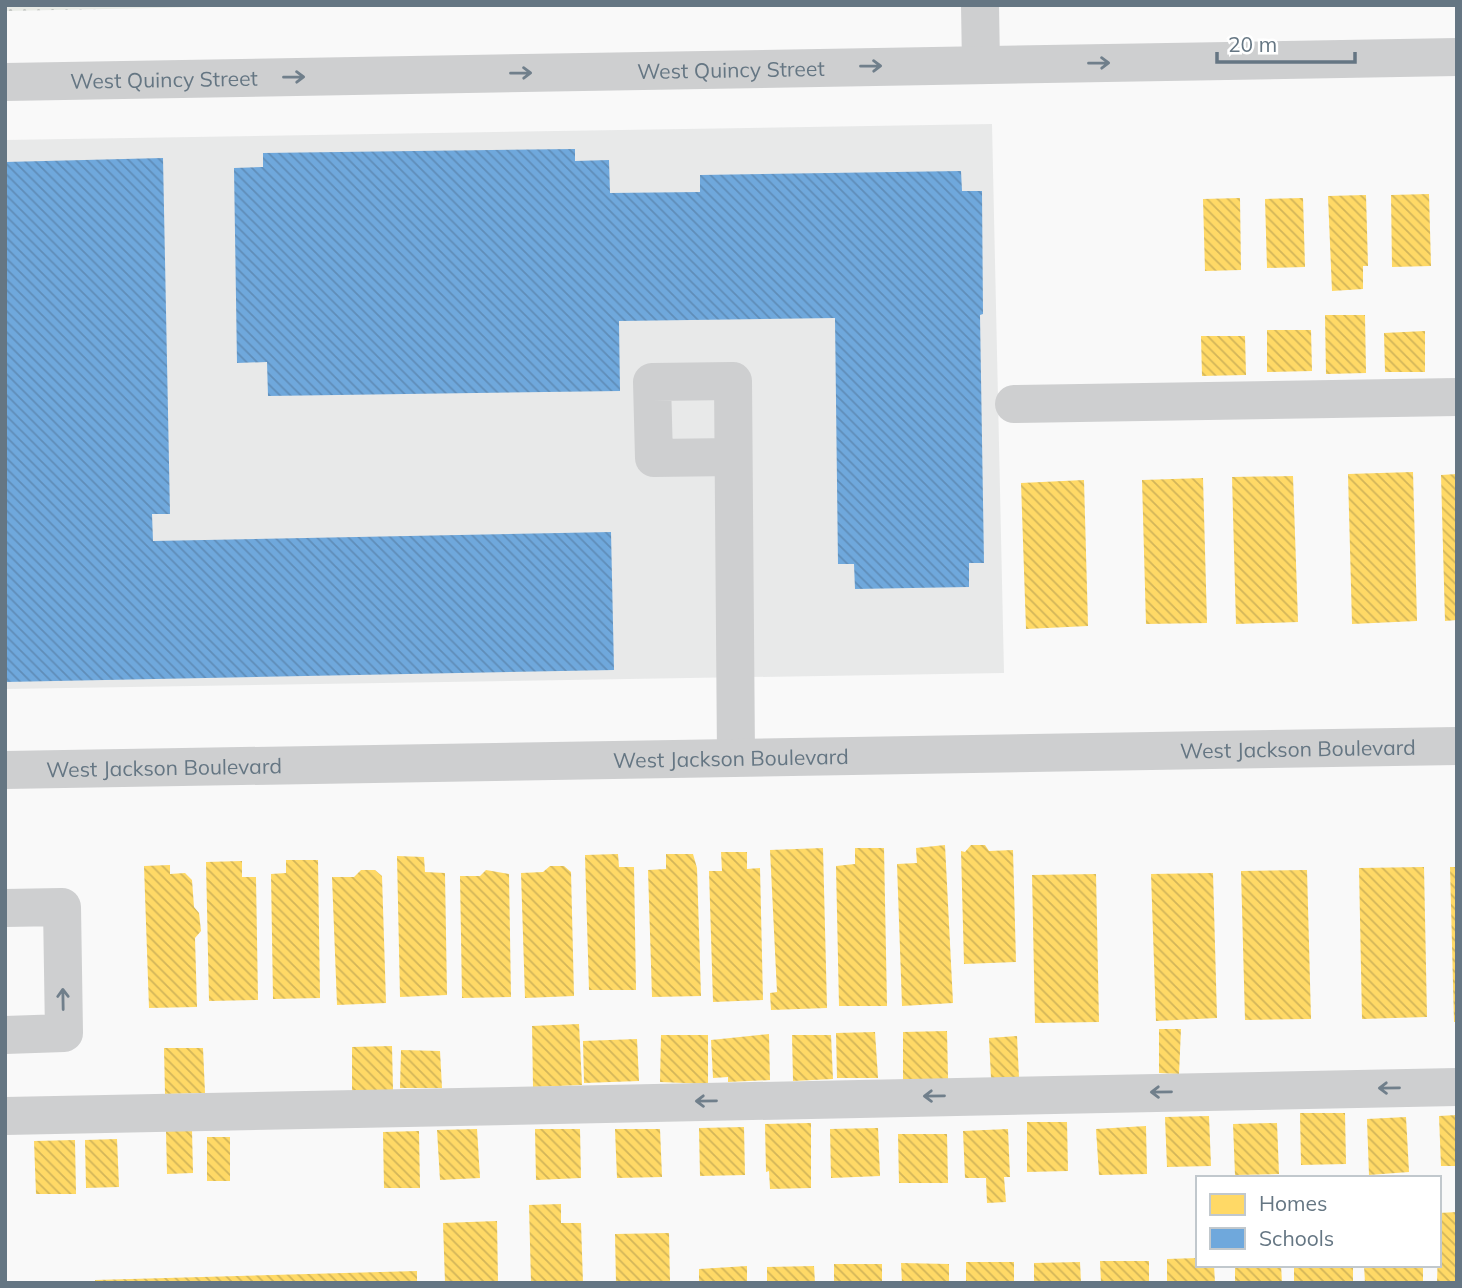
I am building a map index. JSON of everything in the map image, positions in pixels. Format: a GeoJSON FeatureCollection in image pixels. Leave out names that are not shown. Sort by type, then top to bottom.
{"type":"FeatureCollection","features":[{"type":"Feature","properties":{"kind":"street"},"geometry":{"type":"LineString","coordinates":[[980,5],[981,65]]}},
{"type":"Feature","properties":{"kind":"street","name":"West Quincy Street"},"geometry":{"type":"LineString","coordinates":[[5,82],[1457,57]]}},
{"type":"Feature","properties":{"kind":"street"},"geometry":{"type":"LineString","coordinates":[[1014,404],[1457,397]]}},
{"type":"Feature","properties":{"kind":"street"},"geometry":{"type":"LineString","coordinates":[[733,457],[736,757]]}},
{"type":"Feature","properties":{"kind":"street","name":"West Jackson Boulevard"},"geometry":{"type":"LineString","coordinates":[[5,770],[1457,746]]}},
{"type":"Feature","properties":{"kind":"street"},"geometry":{"type":"LineString","coordinates":[[5,908],[62,907],[64,1033],[5,1035]]}},
{"type":"Feature","properties":{"kind":"street"},"geometry":{"type":"LineString","coordinates":[[5,1116],[1457,1087]]}},
{"type":"Feature","properties":{"kind":"shaded area"},"geometry":{"type":"Polygon","coordinates":[[[5,5],[301,5],[5,11],[5,5]]]}},
{"type":"Feature","properties":{"kind":"shaded area"},"geometry":{"type":"Polygon","coordinates":[[[992,124],[1004,673],[5,689],[5,140],[992,124]]]}},
{"type":"Feature","properties":{"kind":"building: Homes"},"geometry":{"type":"Polygon","coordinates":[[[1429,194],[1431,266],[1392,267],[1391,195],[1429,194]]]}},
{"type":"Feature","properties":{"kind":"building: Homes"},"geometry":{"type":"Polygon","coordinates":[[[1366,195],[1368,266],[1363,266],[1363,289],[1332,291],[1328,196],[1366,195]]]}},
{"type":"Feature","properties":{"kind":"building: Homes"},"geometry":{"type":"Polygon","coordinates":[[[1240,198],[1241,270],[1205,271],[1203,199],[1240,198]]]}},
{"type":"Feature","properties":{"kind":"building: Homes"},"geometry":{"type":"Polygon","coordinates":[[[1303,198],[1305,267],[1267,268],[1265,199],[1303,198]]]}},
{"type":"Feature","properties":{"kind":"building: Homes"},"geometry":{"type":"Polygon","coordinates":[[[1325,315],[1365,315],[1366,373],[1326,374],[1325,315]]]}},
{"type":"Feature","properties":{"kind":"building: Homes"},"geometry":{"type":"Polygon","coordinates":[[[1267,330],[1311,330],[1312,371],[1267,372],[1267,330]]]}},
{"type":"Feature","properties":{"kind":"building: Homes"},"geometry":{"type":"Polygon","coordinates":[[[1425,331],[1425,372],[1385,372],[1384,333],[1425,331]]]}},
{"type":"Feature","properties":{"kind":"building: Homes"},"geometry":{"type":"Polygon","coordinates":[[[1201,336],[1245,336],[1246,375],[1202,376],[1201,336]]]}},
{"type":"Feature","properties":{"kind":"building: Homes"},"geometry":{"type":"Polygon","coordinates":[[[1413,472],[1417,621],[1352,624],[1348,474],[1413,472]]]}},
{"type":"Feature","properties":{"kind":"building: Homes"},"geometry":{"type":"Polygon","coordinates":[[[1457,474],[1457,620],[1445,621],[1441,475],[1457,474]]]}},
{"type":"Feature","properties":{"kind":"building: Homes"},"geometry":{"type":"Polygon","coordinates":[[[1293,476],[1298,622],[1236,624],[1232,477],[1293,476]]]}},
{"type":"Feature","properties":{"kind":"building: Homes"},"geometry":{"type":"Polygon","coordinates":[[[1203,478],[1207,623],[1146,624],[1142,480],[1203,478]]]}},
{"type":"Feature","properties":{"kind":"building: Homes"},"geometry":{"type":"Polygon","coordinates":[[[1084,480],[1088,626],[1026,629],[1021,483],[1084,480]]]}},
{"type":"Feature","properties":{"kind":"building: Homes"},"geometry":{"type":"Polygon","coordinates":[[[945,845],[953,1003],[902,1006],[897,864],[917,863],[916,848],[945,845]]]}},
{"type":"Feature","properties":{"kind":"building: Homes"},"geometry":{"type":"Polygon","coordinates":[[[971,845],[985,845],[989,851],[1013,850],[1016,962],[964,964],[961,851],[965,852],[971,845]]]}},
{"type":"Feature","properties":{"kind":"building: Homes"},"geometry":{"type":"Polygon","coordinates":[[[823,848],[827,1008],[771,1010],[770,993],[777,992],[770,850],[823,848]]]}},
{"type":"Feature","properties":{"kind":"building: Homes"},"geometry":{"type":"Polygon","coordinates":[[[855,848],[884,848],[887,1006],[839,1006],[836,866],[855,864],[855,848]]]}},
{"type":"Feature","properties":{"kind":"building: Homes"},"geometry":{"type":"Polygon","coordinates":[[[721,852],[747,852],[747,869],[760,868],[763,1000],[713,1002],[709,871],[722,871],[721,852]]]}},
{"type":"Feature","properties":{"kind":"building: Homes"},"geometry":{"type":"Polygon","coordinates":[[[618,854],[619,867],[634,867],[636,990],[589,990],[585,855],[618,854]]]}},
{"type":"Feature","properties":{"kind":"building: Homes"},"geometry":{"type":"Polygon","coordinates":[[[666,854],[693,854],[697,868],[701,996],[652,997],[648,870],[666,869],[666,854]]]}},
{"type":"Feature","properties":{"kind":"building: Homes"},"geometry":{"type":"Polygon","coordinates":[[[397,856],[424,857],[425,872],[445,873],[447,995],[400,997],[397,856]]]}},
{"type":"Feature","properties":{"kind":"building: Homes"},"geometry":{"type":"Polygon","coordinates":[[[286,860],[318,860],[320,998],[273,999],[271,874],[286,873],[286,860]]]}},
{"type":"Feature","properties":{"kind":"building: Homes"},"geometry":{"type":"Polygon","coordinates":[[[242,861],[242,877],[256,877],[258,1000],[209,1001],[206,862],[242,861]]]}},
{"type":"Feature","properties":{"kind":"building: Homes"},"geometry":{"type":"Polygon","coordinates":[[[170,865],[170,874],[185,873],[192,880],[194,907],[199,913],[201,931],[195,938],[197,1007],[149,1008],[144,866],[170,865]]]}},
{"type":"Feature","properties":{"kind":"building: Homes"},"geometry":{"type":"Polygon","coordinates":[[[550,866],[564,866],[571,872],[574,996],[525,998],[521,873],[543,872],[550,866]]]}},
{"type":"Feature","properties":{"kind":"building: Homes"},"geometry":{"type":"Polygon","coordinates":[[[1424,867],[1427,1017],[1362,1019],[1359,868],[1424,867]]]}},
{"type":"Feature","properties":{"kind":"building: Homes"},"geometry":{"type":"Polygon","coordinates":[[[1450,867],[1457,867],[1457,1022],[1454,1022],[1450,867]]]}},
{"type":"Feature","properties":{"kind":"building: Homes"},"geometry":{"type":"Polygon","coordinates":[[[361,870],[375,870],[382,876],[386,1003],[337,1005],[332,877],[354,877],[361,870]]]}},
{"type":"Feature","properties":{"kind":"building: Homes"},"geometry":{"type":"Polygon","coordinates":[[[486,870],[509,874],[511,997],[462,998],[460,876],[480,876],[486,870]]]}},
{"type":"Feature","properties":{"kind":"building: Homes"},"geometry":{"type":"Polygon","coordinates":[[[1307,870],[1311,1019],[1245,1020],[1241,871],[1307,870]]]}},
{"type":"Feature","properties":{"kind":"building: Homes"},"geometry":{"type":"Polygon","coordinates":[[[1213,873],[1217,1018],[1156,1021],[1151,874],[1213,873]]]}},
{"type":"Feature","properties":{"kind":"building: Homes"},"geometry":{"type":"Polygon","coordinates":[[[1096,874],[1099,1022],[1035,1023],[1032,875],[1096,874]]]}},
{"type":"Feature","properties":{"kind":"building: Homes"},"geometry":{"type":"Polygon","coordinates":[[[579,1024],[582,1085],[533,1087],[532,1026],[579,1024]]]}},
{"type":"Feature","properties":{"kind":"building: Homes"},"geometry":{"type":"Polygon","coordinates":[[[1159,1029],[1181,1029],[1179,1074],[1159,1073],[1159,1029]]]}},
{"type":"Feature","properties":{"kind":"building: Homes"},"geometry":{"type":"Polygon","coordinates":[[[947,1031],[948,1079],[903,1080],[903,1032],[947,1031]]]}},
{"type":"Feature","properties":{"kind":"building: Homes"},"geometry":{"type":"Polygon","coordinates":[[[875,1032],[878,1078],[837,1078],[836,1033],[875,1032]]]}},
{"type":"Feature","properties":{"kind":"building: Homes"},"geometry":{"type":"Polygon","coordinates":[[[769,1034],[770,1080],[728,1082],[728,1077],[713,1078],[711,1040],[769,1034]]]}},
{"type":"Feature","properties":{"kind":"building: Homes"},"geometry":{"type":"Polygon","coordinates":[[[661,1035],[708,1035],[708,1084],[660,1082],[661,1035]]]}},
{"type":"Feature","properties":{"kind":"building: Homes"},"geometry":{"type":"Polygon","coordinates":[[[792,1035],[831,1035],[833,1079],[793,1081],[792,1035]]]}},
{"type":"Feature","properties":{"kind":"building: Homes"},"geometry":{"type":"Polygon","coordinates":[[[1017,1036],[1019,1078],[991,1078],[989,1038],[1017,1036]]]}},
{"type":"Feature","properties":{"kind":"building: Homes"},"geometry":{"type":"Polygon","coordinates":[[[637,1039],[639,1081],[584,1083],[583,1041],[637,1039]]]}},
{"type":"Feature","properties":{"kind":"building: Homes"},"geometry":{"type":"Polygon","coordinates":[[[392,1046],[393,1090],[352,1091],[352,1047],[392,1046]]]}},
{"type":"Feature","properties":{"kind":"building: Homes"},"geometry":{"type":"Polygon","coordinates":[[[164,1048],[203,1048],[205,1093],[165,1094],[164,1048]]]}},
{"type":"Feature","properties":{"kind":"building: Homes"},"geometry":{"type":"Polygon","coordinates":[[[401,1050],[440,1051],[442,1088],[400,1088],[401,1050]]]}},
{"type":"Feature","properties":{"kind":"building: Homes"},"geometry":{"type":"Polygon","coordinates":[[[1300,1113],[1345,1113],[1346,1164],[1301,1165],[1300,1113]]]}},
{"type":"Feature","properties":{"kind":"building: Homes"},"geometry":{"type":"Polygon","coordinates":[[[1457,1115],[1457,1166],[1441,1166],[1439,1116],[1457,1115]]]}},
{"type":"Feature","properties":{"kind":"building: Homes"},"geometry":{"type":"Polygon","coordinates":[[[1209,1116],[1211,1166],[1167,1167],[1165,1117],[1209,1116]]]}},
{"type":"Feature","properties":{"kind":"building: Homes"},"geometry":{"type":"Polygon","coordinates":[[[1406,1117],[1409,1172],[1369,1175],[1367,1119],[1406,1117]]]}},
{"type":"Feature","properties":{"kind":"building: Homes"},"geometry":{"type":"Polygon","coordinates":[[[1027,1122],[1067,1122],[1068,1171],[1027,1172],[1027,1122]]]}},
{"type":"Feature","properties":{"kind":"building: Homes"},"geometry":{"type":"Polygon","coordinates":[[[811,1123],[811,1188],[770,1189],[769,1171],[766,1172],[765,1124],[811,1123]]]}},
{"type":"Feature","properties":{"kind":"building: Homes"},"geometry":{"type":"Polygon","coordinates":[[[1277,1123],[1279,1174],[1235,1175],[1233,1124],[1277,1123]]]}},
{"type":"Feature","properties":{"kind":"building: Homes"},"geometry":{"type":"Polygon","coordinates":[[[1146,1126],[1147,1174],[1099,1175],[1096,1129],[1146,1126]]]}},
{"type":"Feature","properties":{"kind":"building: Homes"},"geometry":{"type":"Polygon","coordinates":[[[744,1127],[745,1175],[700,1176],[699,1128],[744,1127]]]}},
{"type":"Feature","properties":{"kind":"building: Homes"},"geometry":{"type":"Polygon","coordinates":[[[878,1128],[880,1176],[831,1178],[830,1129],[878,1128]]]}},
{"type":"Feature","properties":{"kind":"building: Homes"},"geometry":{"type":"Polygon","coordinates":[[[477,1129],[480,1178],[440,1180],[437,1130],[477,1129]]]}},
{"type":"Feature","properties":{"kind":"building: Homes"},"geometry":{"type":"Polygon","coordinates":[[[535,1129],[580,1129],[581,1178],[536,1180],[535,1129]]]}},
{"type":"Feature","properties":{"kind":"building: Homes"},"geometry":{"type":"Polygon","coordinates":[[[615,1129],[660,1129],[662,1177],[617,1178],[615,1129]]]}},
{"type":"Feature","properties":{"kind":"building: Homes"},"geometry":{"type":"Polygon","coordinates":[[[1008,1129],[1010,1177],[1004,1177],[1006,1202],[987,1203],[986,1178],[965,1178],[963,1131],[1008,1129]]]}},
{"type":"Feature","properties":{"kind":"building: Homes"},"geometry":{"type":"Polygon","coordinates":[[[192,1130],[193,1173],[167,1174],[166,1131],[192,1130]]]}},
{"type":"Feature","properties":{"kind":"building: Homes"},"geometry":{"type":"Polygon","coordinates":[[[419,1131],[420,1188],[384,1188],[383,1132],[419,1131]]]}},
{"type":"Feature","properties":{"kind":"building: Homes"},"geometry":{"type":"Polygon","coordinates":[[[898,1134],[947,1134],[948,1183],[899,1183],[898,1134]]]}},
{"type":"Feature","properties":{"kind":"building: Homes"},"geometry":{"type":"Polygon","coordinates":[[[207,1137],[230,1137],[230,1181],[207,1181],[207,1137]]]}},
{"type":"Feature","properties":{"kind":"building: Homes"},"geometry":{"type":"Polygon","coordinates":[[[117,1139],[119,1187],[86,1188],[85,1140],[117,1139]]]}},
{"type":"Feature","properties":{"kind":"building: Homes"},"geometry":{"type":"Polygon","coordinates":[[[75,1140],[76,1194],[36,1194],[34,1141],[75,1140]]]}},
{"type":"Feature","properties":{"kind":"building: Homes"},"geometry":{"type":"Polygon","coordinates":[[[561,1204],[561,1223],[581,1223],[583,1283],[531,1283],[529,1205],[561,1204]]]}},
{"type":"Feature","properties":{"kind":"building: Homes"},"geometry":{"type":"Polygon","coordinates":[[[1457,1212],[1457,1283],[1437,1283],[1437,1267],[1441,1267],[1441,1213],[1457,1212]]]}},
{"type":"Feature","properties":{"kind":"building: Homes"},"geometry":{"type":"Polygon","coordinates":[[[497,1221],[498,1283],[445,1283],[443,1223],[497,1221]]]}},
{"type":"Feature","properties":{"kind":"building: Homes"},"geometry":{"type":"Polygon","coordinates":[[[669,1233],[670,1283],[616,1283],[615,1234],[669,1233]]]}},
{"type":"Feature","properties":{"kind":"building: Homes"},"geometry":{"type":"Polygon","coordinates":[[[1196,1258],[1196,1267],[1214,1267],[1215,1283],[1167,1283],[1167,1259],[1196,1258]]]}},
{"type":"Feature","properties":{"kind":"building: Homes"},"geometry":{"type":"Polygon","coordinates":[[[1100,1261],[1149,1261],[1149,1283],[1101,1283],[1100,1261]]]}},
{"type":"Feature","properties":{"kind":"building: Homes"},"geometry":{"type":"Polygon","coordinates":[[[966,1262],[1014,1262],[1014,1283],[966,1283],[966,1262]]]}},
{"type":"Feature","properties":{"kind":"building: Homes"},"geometry":{"type":"Polygon","coordinates":[[[1080,1262],[1081,1283],[1034,1283],[1034,1263],[1080,1262]]]}},
{"type":"Feature","properties":{"kind":"building: Homes"},"geometry":{"type":"Polygon","coordinates":[[[901,1263],[949,1264],[949,1283],[902,1283],[901,1263]]]}},
{"type":"Feature","properties":{"kind":"building: Homes"},"geometry":{"type":"Polygon","coordinates":[[[834,1264],[882,1264],[882,1283],[834,1283],[834,1264]]]}},
{"type":"Feature","properties":{"kind":"building: Homes"},"geometry":{"type":"Polygon","coordinates":[[[747,1266],[747,1283],[699,1283],[699,1269],[747,1266]]]}},
{"type":"Feature","properties":{"kind":"building: Homes"},"geometry":{"type":"Polygon","coordinates":[[[814,1266],[815,1283],[767,1283],[767,1267],[814,1266]]]}},
{"type":"Feature","properties":{"kind":"building: Homes"},"geometry":{"type":"Polygon","coordinates":[[[1235,1267],[1281,1267],[1282,1283],[1235,1283],[1235,1267]]]}},
{"type":"Feature","properties":{"kind":"building: Homes"},"geometry":{"type":"Polygon","coordinates":[[[1294,1267],[1353,1267],[1353,1283],[1294,1283],[1294,1267]]]}},
{"type":"Feature","properties":{"kind":"building: Homes"},"geometry":{"type":"Polygon","coordinates":[[[1364,1267],[1423,1267],[1423,1283],[1365,1283],[1364,1267]]]}},
{"type":"Feature","properties":{"kind":"building: Homes"},"geometry":{"type":"Polygon","coordinates":[[[417,1271],[417,1283],[95,1283],[95,1280],[417,1271]]]}},
{"type":"Feature","properties":{"kind":"building: Schools"},"geometry":{"type":"Polygon","coordinates":[[[575,149],[575,161],[609,160],[610,193],[700,192],[700,175],[961,171],[962,191],[982,191],[983,314],[980,315],[984,563],[969,563],[969,587],[855,589],[854,564],[838,564],[835,318],[619,321],[620,391],[268,396],[267,362],[237,363],[234,168],[263,167],[263,153],[575,149]]]}},
{"type":"Feature","properties":{"kind":"building: Schools"},"geometry":{"type":"Polygon","coordinates":[[[163,158],[170,514],[152,514],[153,541],[611,532],[614,670],[5,682],[5,162],[163,158]]]}}]}
